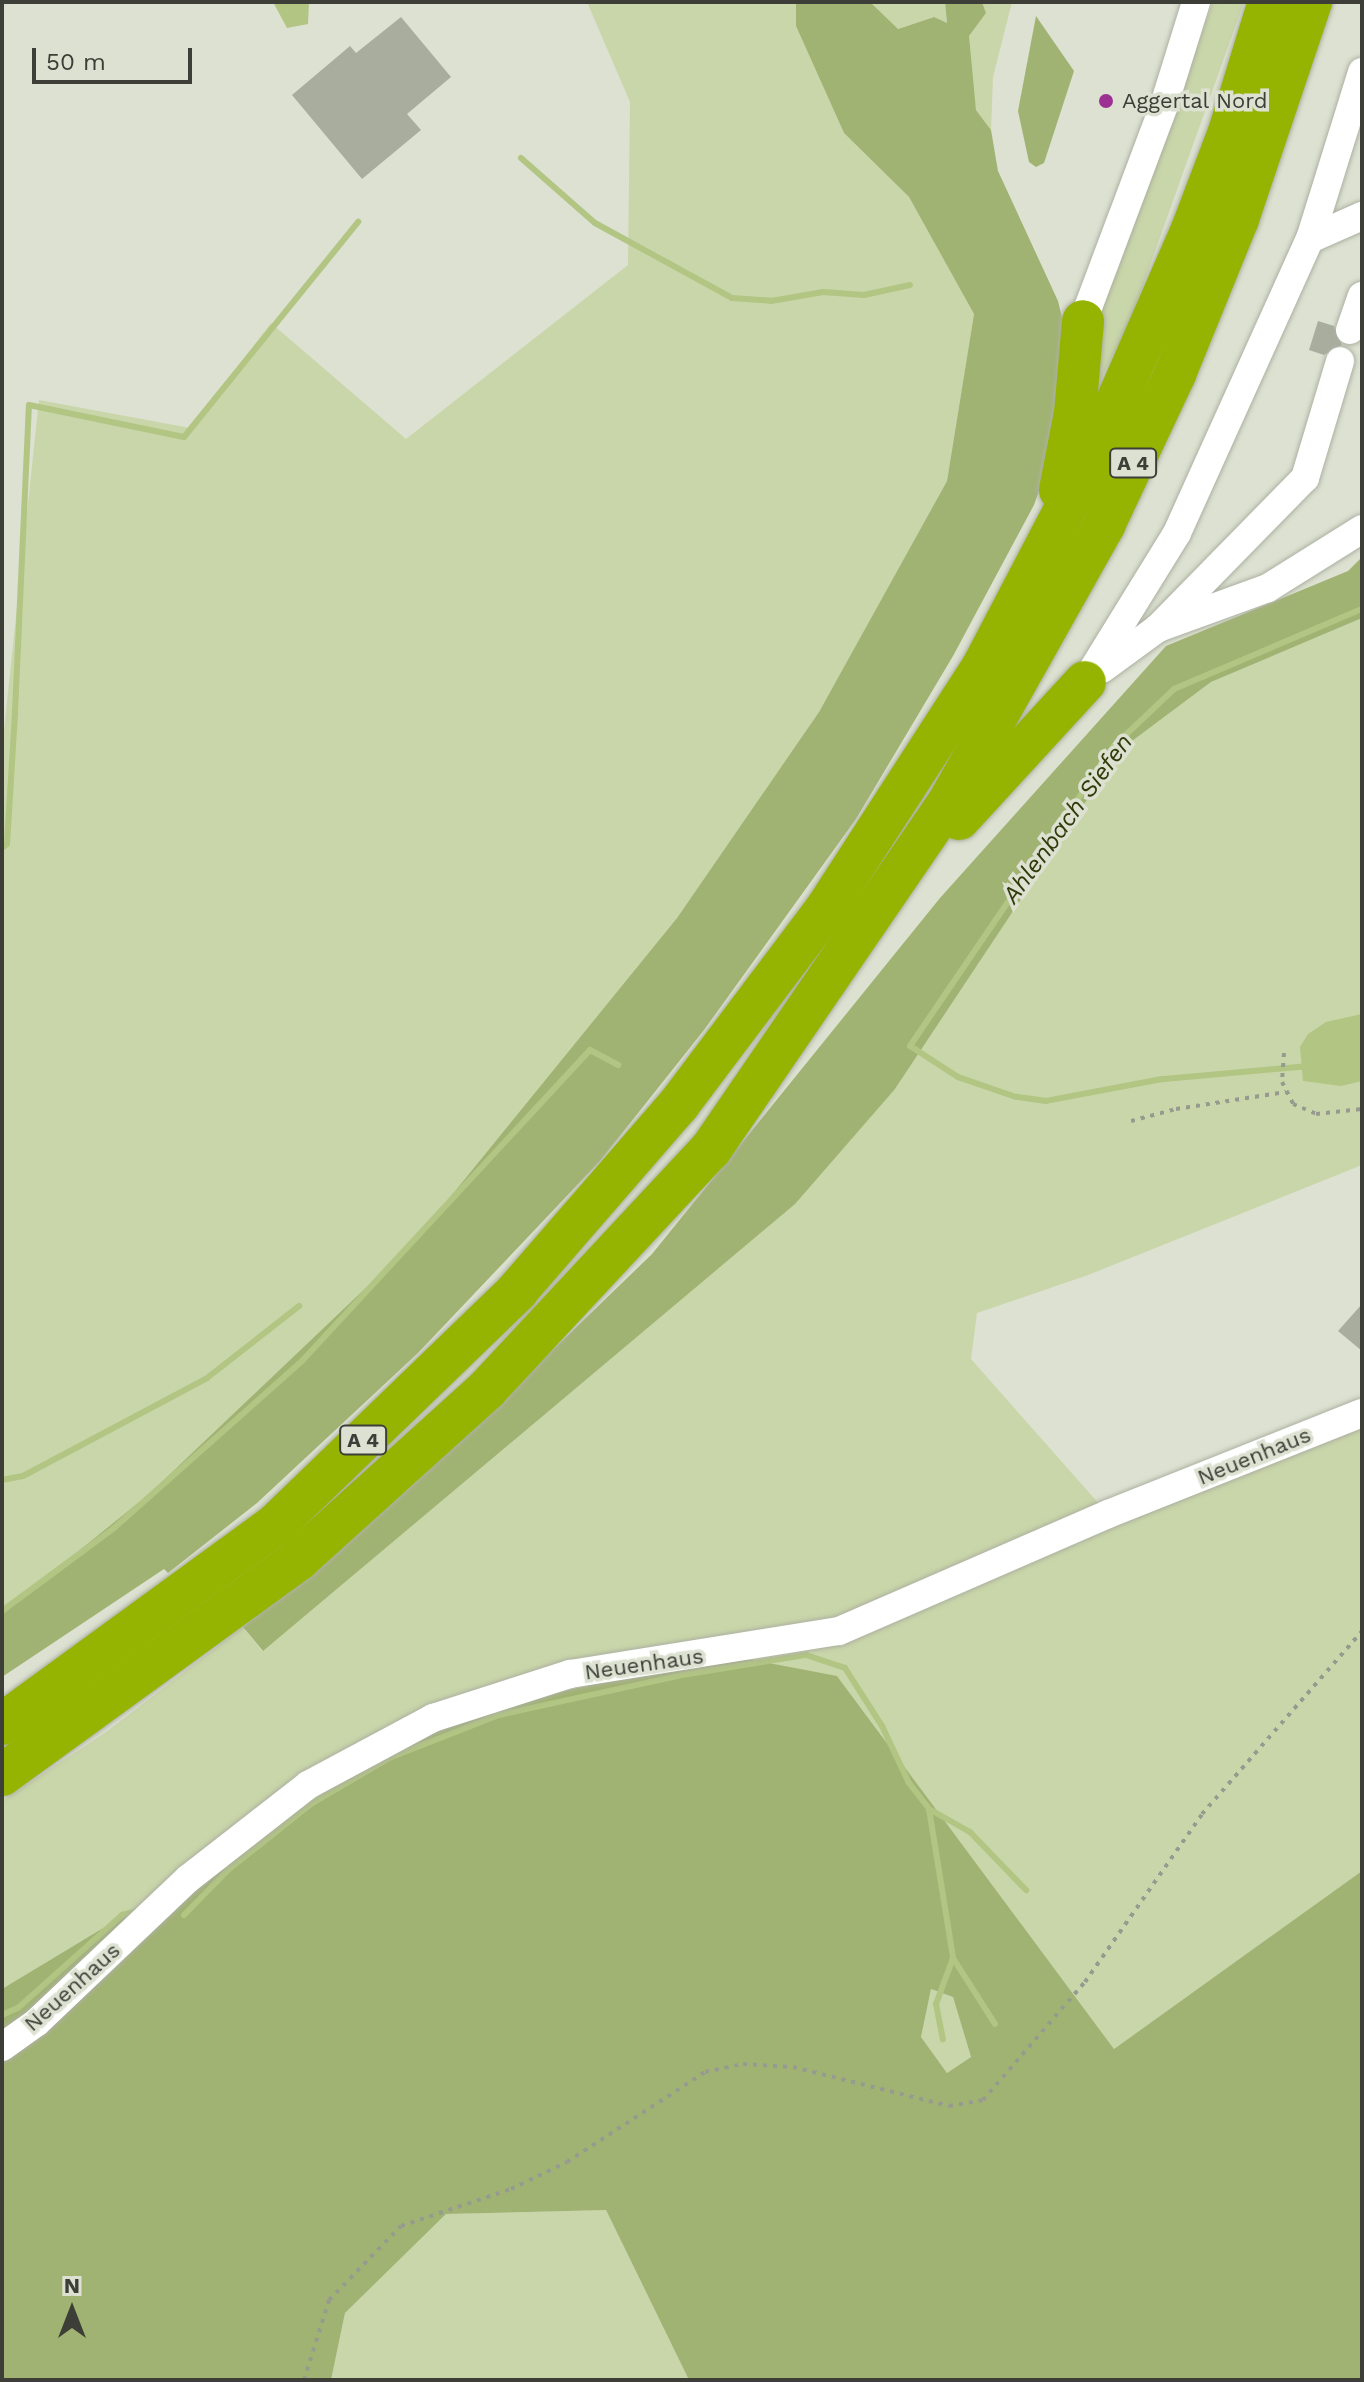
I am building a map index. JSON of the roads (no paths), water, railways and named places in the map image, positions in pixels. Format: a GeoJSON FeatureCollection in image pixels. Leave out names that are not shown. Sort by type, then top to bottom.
{"type":"FeatureCollection","features":[{"type":"Feature","properties":{"kind":"highway","name":"A 4"},"geometry":{"type":"LineString","coordinates":[[2,1724],[274,1526],[517,1291],[679,1104],[871,848],[983,666],[1048,546],[1149,335],[1229,132],[1269,2]]}},
{"type":"Feature","properties":{"kind":"highway","name":"A 4"},"geometry":{"type":"LineString","coordinates":[[2,1775],[299,1559],[487,1389],[711,1149],[888,892],[997,719],[1104,525],[1175,374],[1238,219],[1311,2]]}},
{"type":"Feature","properties":{"kind":"highway"},"geometry":{"type":"LineString","coordinates":[[1048,546],[1075,413],[1083,321]]}},
{"type":"Feature","properties":{"kind":"highway"},"geometry":{"type":"LineString","coordinates":[[888,892],[1085,682]]}},
{"type":"Feature","properties":{"kind":"street"},"geometry":{"type":"LineString","coordinates":[[1083,321],[1164,105],[1196,2]]}},
{"type":"Feature","properties":{"kind":"street"},"geometry":{"type":"LineString","coordinates":[[1085,682],[1177,533],[1310,239],[1362,72]]}},
{"type":"Feature","properties":{"kind":"street"},"geometry":{"type":"LineString","coordinates":[[1310,239],[1362,216]]}},
{"type":"Feature","properties":{"kind":"street"},"geometry":{"type":"LineString","coordinates":[[1350,330],[1362,296]]}},
{"type":"Feature","properties":{"kind":"street"},"geometry":{"type":"LineString","coordinates":[[1085,682],[1158,628],[1305,478],[1340,361]]}},
{"type":"Feature","properties":{"kind":"street"},"geometry":{"type":"LineString","coordinates":[[1158,628],[1268,588],[1362,529]]}},
{"type":"Feature","properties":{"kind":"street","name":"Neuenhaus"},"geometry":{"type":"LineString","coordinates":[[2,2047],[37,2022],[189,1878],[308,1785],[433,1718],[570,1674],[839,1631],[1014,1554],[1362,1413]]}},
{"type":"Feature","properties":{"kind":"waterway"},"geometry":{"type":"LineString","coordinates":[[521,158],[595,223],[732,298],[771,301],[823,292],[864,295],[910,285]]}},
{"type":"Feature","properties":{"kind":"waterway"},"geometry":{"type":"LineString","coordinates":[[2,848],[7,844],[29,405],[184,437],[358,222]]}},
{"type":"Feature","properties":{"kind":"waterway","name":"Ahlenbach Siefen"},"geometry":{"type":"LineString","coordinates":[[1309,1066],[1162,1079],[1046,1101],[1016,1097],[958,1077],[910,1046],[1114,746],[1174,689],[1362,609]]}},
{"type":"Feature","properties":{"kind":"waterway"},"geometry":{"type":"LineString","coordinates":[[2,1611],[114,1528],[302,1361],[590,1050],[618,1065]]}},
{"type":"Feature","properties":{"kind":"waterway"},"geometry":{"type":"LineString","coordinates":[[2,1480],[23,1476],[207,1378],[299,1306]]}},
{"type":"Feature","properties":{"kind":"waterway"},"geometry":{"type":"LineString","coordinates":[[184,1915],[228,1870],[311,1804],[389,1758],[499,1715],[682,1675],[806,1655],[845,1668],[882,1726],[909,1783],[929,1809],[953,1958],[936,2004],[943,2039]]}},
{"type":"Feature","properties":{"kind":"waterway"},"geometry":{"type":"LineString","coordinates":[[929,1809],[970,1832],[1026,1890]]}},
{"type":"Feature","properties":{"kind":"waterway"},"geometry":{"type":"LineString","coordinates":[[2,2015],[18,2008],[122,1915],[138,1911]]}},
{"type":"Feature","properties":{"kind":"waterway"},"geometry":{"type":"LineString","coordinates":[[953,1958],[995,2024]]}},
{"type":"Feature","properties":{"kind":"place","name":"Aggertal Nord"},"geometry":{"type":"Point","coordinates":[1106,101]}}]}
